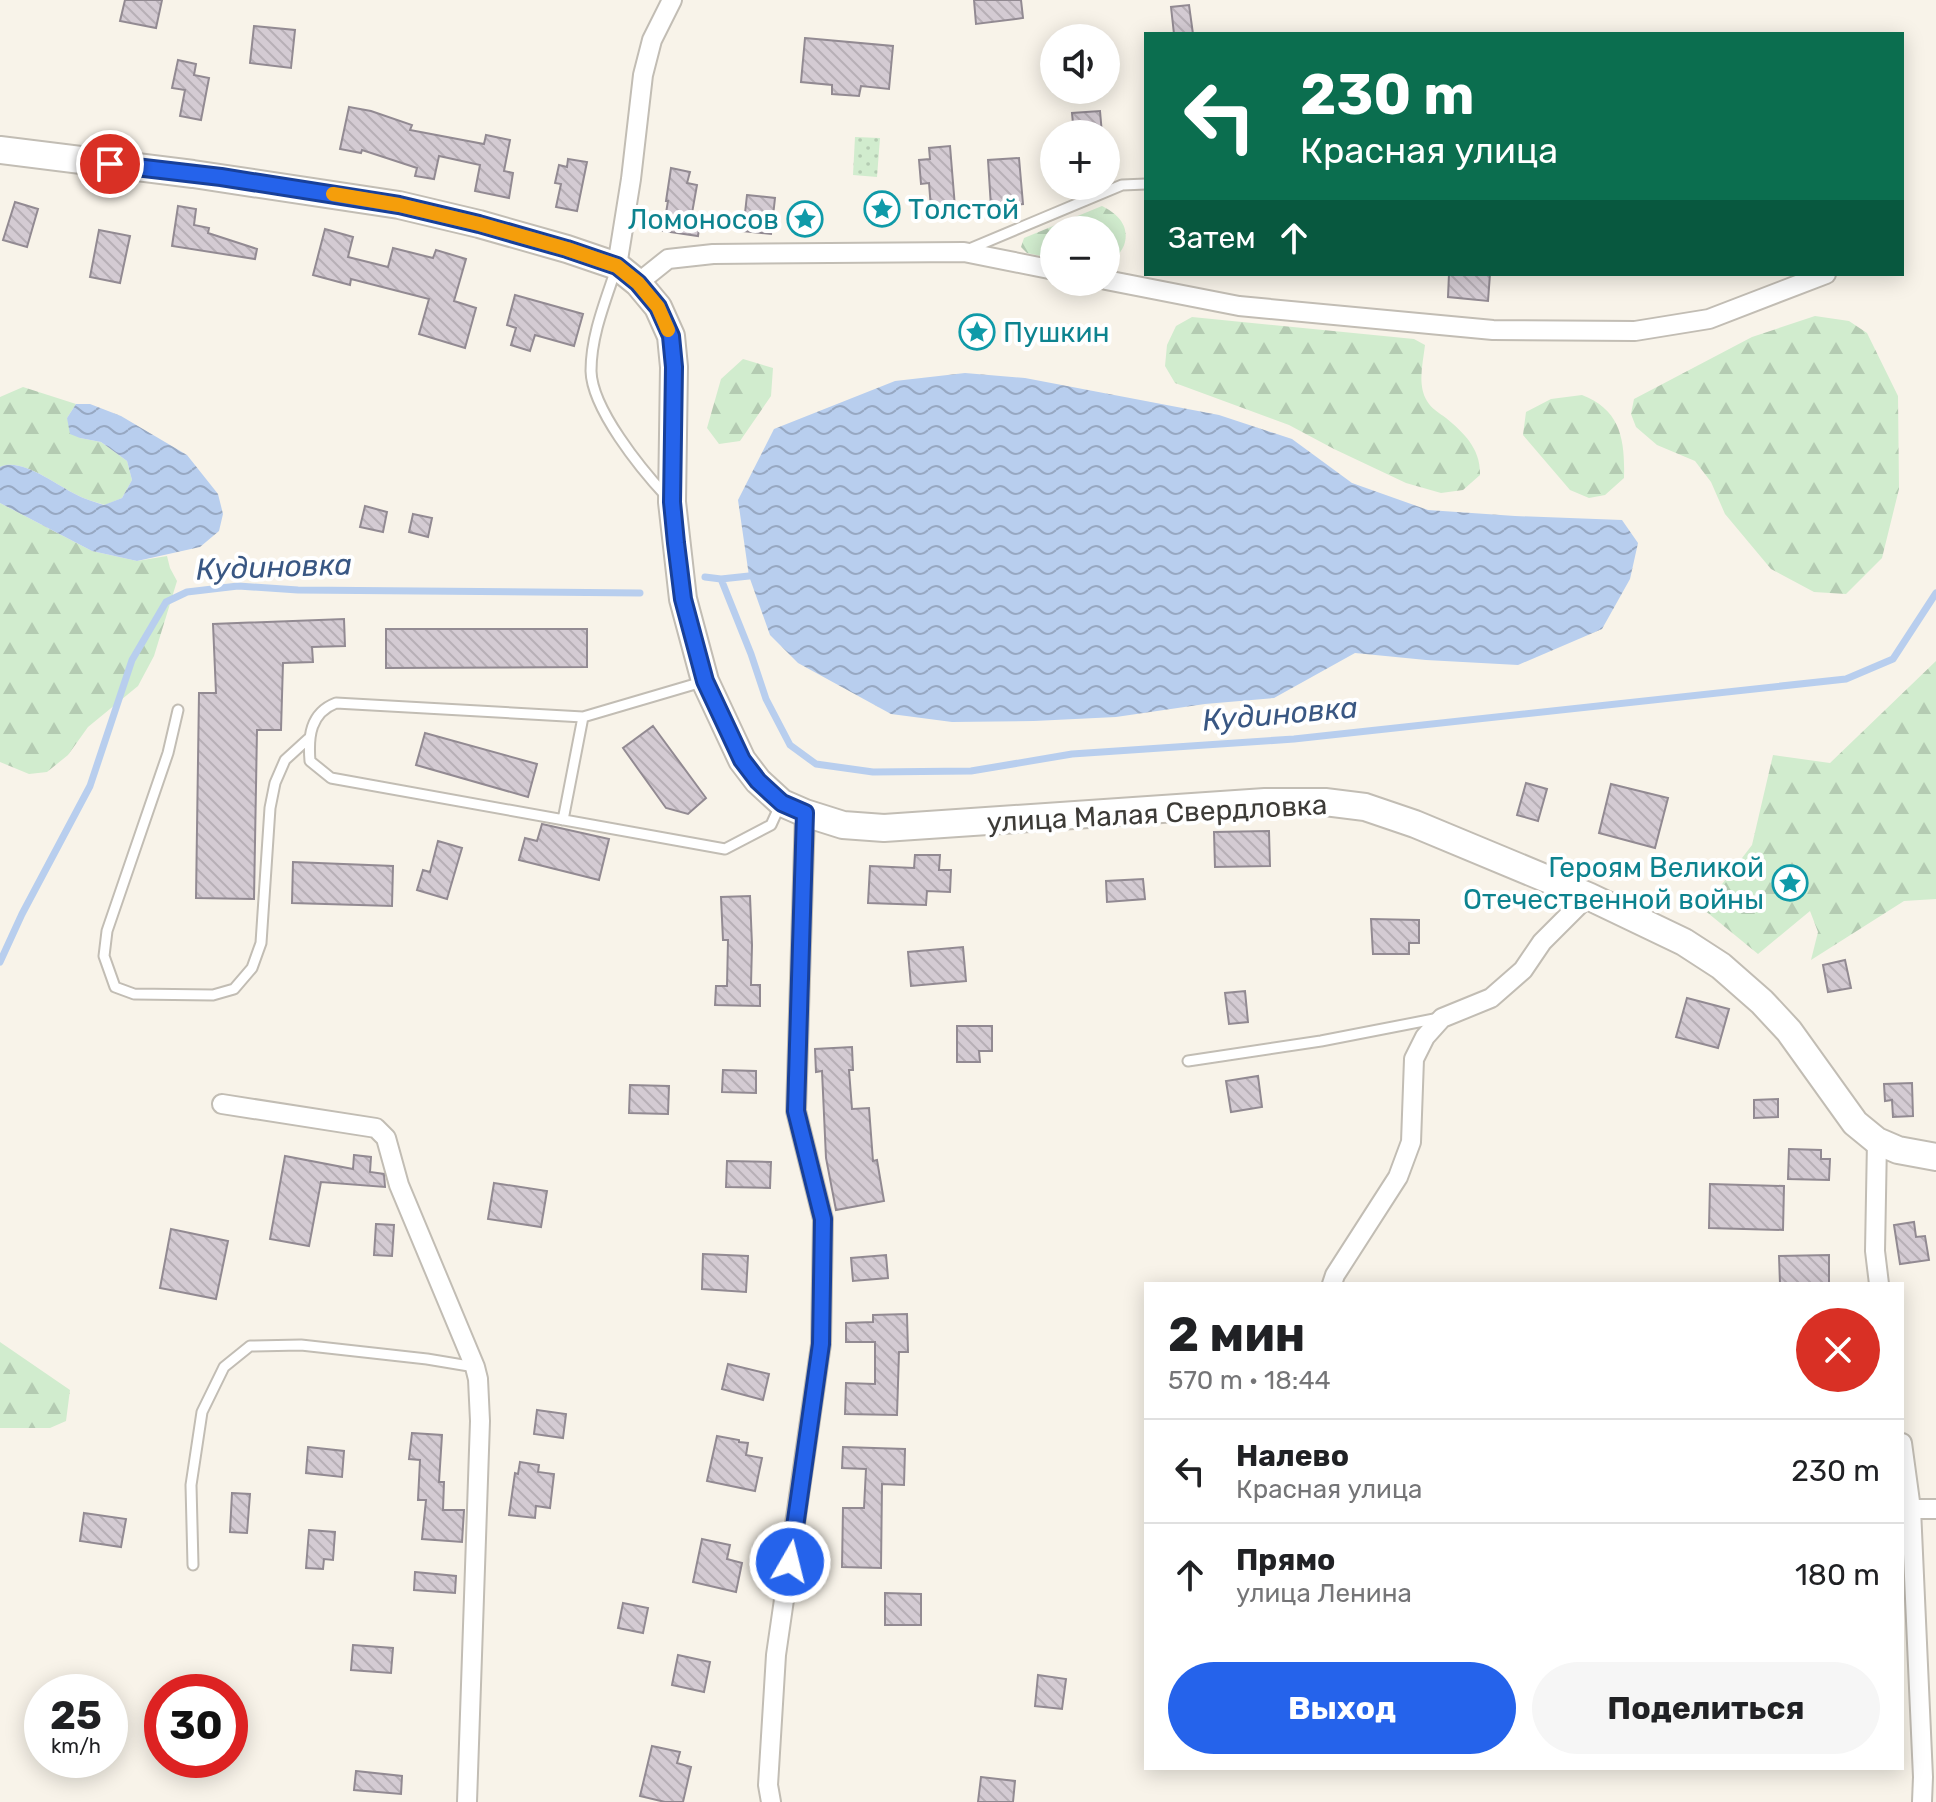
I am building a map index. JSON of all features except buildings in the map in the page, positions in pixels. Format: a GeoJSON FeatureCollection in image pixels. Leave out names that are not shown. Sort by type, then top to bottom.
{"type":"FeatureCollection","features":[{"type":"Feature","properties":{"kind":"main road"},"geometry":{"type":"LineString","coordinates":[[0,150],[193,174],[399,205],[567,249],[627,274],[658,307],[671,336],[674,367],[672,502],[683,599],[705,681],[742,760],[758,781],[793,808]]}},
{"type":"Feature","properties":{"kind":"main road","name":"улица Малая Свердловка"},"geometry":{"type":"LineString","coordinates":[[793,808],[843,825],[884,828],[1265,802],[1325,802],[1365,807],[1415,824],[1588,896],[1684,942],[1721,966],[1789,1031],[1855,1123],[1877,1141]]}},
{"type":"Feature","properties":{"kind":"main road"},"geometry":{"type":"LineString","coordinates":[[1877,1141],[1898,1150],[1936,1157]]}},
{"type":"Feature","properties":{"kind":"street"},"geometry":{"type":"LineString","coordinates":[[672,0],[652,40],[643,75],[631,179],[627,274],[668,259],[713,254],[964,252],[1040,267]]}},
{"type":"Feature","properties":{"kind":"street"},"geometry":{"type":"LineString","coordinates":[[1120,283],[1239,306],[1493,330],[1635,331],[1709,319],[1821,276]]}},
{"type":"Feature","properties":{"kind":"street"},"geometry":{"type":"LineString","coordinates":[[771,1802],[768,1785],[776,1655],[821,1344],[823,1219],[796,1111],[793,808]]}},
{"type":"Feature","properties":{"kind":"street"},"geometry":{"type":"LineString","coordinates":[[1333,1282],[1398,1177],[1411,1142],[1414,1059],[1425,1037],[1442,1018],[1491,998],[1523,970],[1542,942],[1588,896]]}},
{"type":"Feature","properties":{"kind":"street"},"geometry":{"type":"LineString","coordinates":[[222,1104],[376,1128],[386,1138],[399,1185],[475,1367],[480,1421],[467,1802]]}},
{"type":"Feature","properties":{"kind":"street"},"geometry":{"type":"LineString","coordinates":[[1877,1141],[1875,1251],[1879,1282]]}},
{"type":"Feature","properties":{"kind":"street"},"geometry":{"type":"LineString","coordinates":[[1904,1458],[1911,1509],[1922,1802]]}},
{"type":"Feature","properties":{"kind":"street"},"geometry":{"type":"LineString","coordinates":[[1911,1509],[1936,1509]]}},
{"type":"Feature","properties":{"kind":"lane"},"geometry":{"type":"LineString","coordinates":[[964,252],[1122,185],[1144,184]]}},
{"type":"Feature","properties":{"kind":"lane"},"geometry":{"type":"LineString","coordinates":[[627,274],[597,325],[591,372],[596,394],[618,436],[672,502]]}},
{"type":"Feature","properties":{"kind":"lane"},"geometry":{"type":"LineString","coordinates":[[178,710],[168,753],[107,931],[104,956],[115,987],[134,994],[213,995],[234,989],[252,968],[261,943],[270,808],[275,783],[285,760],[308,739],[325,707],[336,703],[583,717],[705,681]]}},
{"type":"Feature","properties":{"kind":"lane"},"geometry":{"type":"LineString","coordinates":[[563,820],[583,717]]}},
{"type":"Feature","properties":{"kind":"lane"},"geometry":{"type":"LineString","coordinates":[[308,739],[310,761],[331,778],[725,849],[771,825],[793,808]]}},
{"type":"Feature","properties":{"kind":"lane"},"geometry":{"type":"LineString","coordinates":[[1188,1061],[1321,1041],[1442,1018]]}},
{"type":"Feature","properties":{"kind":"lane"},"geometry":{"type":"LineString","coordinates":[[193,1565],[191,1485],[202,1412],[224,1367],[250,1346],[301,1345],[475,1367]]}},
{"type":"Feature","properties":{"kind":"green space"},"geometry":{"type":"Polygon","coordinates":[[[855,137],[880,138],[877,177],[853,175],[855,137]]]}},
{"type":"Feature","properties":{"kind":"green space"},"geometry":{"type":"Polygon","coordinates":[[[1102,206],[1116,216],[1078,216],[1102,206]]]}},
{"type":"Feature","properties":{"kind":"green space"},"geometry":{"type":"Polygon","coordinates":[[[1120,221],[1125,230],[1120,251],[1120,221]]]}},
{"type":"Feature","properties":{"kind":"green space"},"geometry":{"type":"Polygon","coordinates":[[[1040,231],[1040,256],[1027,253],[1021,247],[1024,238],[1040,231]]]}},
{"type":"Feature","properties":{"kind":"green space"},"geometry":{"type":"Polygon","coordinates":[[[1815,316],[1849,321],[1867,333],[1898,396],[1899,489],[1882,558],[1846,594],[1814,592],[1771,569],[1725,514],[1711,482],[1695,461],[1657,445],[1636,427],[1631,414],[1634,399],[1752,337],[1815,316]]]}},
{"type":"Feature","properties":{"kind":"green space"},"geometry":{"type":"Polygon","coordinates":[[[1192,317],[1414,339],[1425,345],[1422,374],[1424,395],[1431,406],[1470,442],[1478,457],[1480,475],[1463,490],[1441,493],[1406,483],[1289,425],[1175,383],[1165,366],[1167,345],[1176,326],[1192,317]]]}},
{"type":"Feature","properties":{"kind":"green space"},"geometry":{"type":"Polygon","coordinates":[[[743,359],[773,368],[771,396],[740,441],[719,444],[707,428],[721,379],[743,359]]]}},
{"type":"Feature","properties":{"kind":"green space"},"geometry":{"type":"Polygon","coordinates":[[[23,387],[76,404],[67,418],[80,438],[101,442],[127,461],[132,480],[122,498],[105,505],[78,496],[28,469],[8,465],[0,467],[0,397],[23,387]]]}},
{"type":"Feature","properties":{"kind":"green space"},"geometry":{"type":"Polygon","coordinates":[[[1582,395],[1595,401],[1613,418],[1623,451],[1624,478],[1605,495],[1589,498],[1570,490],[1523,435],[1526,412],[1551,399],[1582,395]]]}},
{"type":"Feature","properties":{"kind":"green space"},"geometry":{"type":"Polygon","coordinates":[[[0,503],[92,551],[137,561],[167,556],[177,581],[154,656],[138,686],[88,727],[68,755],[47,772],[29,774],[0,762],[0,503]]]}},
{"type":"Feature","properties":{"kind":"green space"},"geometry":{"type":"Polygon","coordinates":[[[1936,661],[1936,899],[1904,901],[1811,960],[1818,932],[1810,911],[1758,954],[1703,909],[1752,845],[1773,755],[1830,763],[1936,661]]]}},
{"type":"Feature","properties":{"kind":"green space"},"geometry":{"type":"Polygon","coordinates":[[[0,1342],[70,1390],[66,1421],[50,1428],[0,1428],[0,1342]]]}},
{"type":"Feature","properties":{"kind":"water"},"geometry":{"type":"Polygon","coordinates":[[[965,373],[1025,378],[1219,415],[1292,439],[1352,483],[1428,510],[1622,520],[1638,543],[1630,579],[1602,629],[1518,665],[1355,653],[1274,698],[1116,717],[1034,721],[952,722],[891,714],[798,663],[770,635],[749,576],[738,500],[774,429],[895,381],[965,373]]]}},
{"type":"Feature","properties":{"kind":"water"},"geometry":{"type":"Polygon","coordinates":[[[76,404],[90,404],[121,416],[187,455],[218,494],[223,514],[219,531],[200,547],[137,561],[92,551],[0,503],[0,467],[8,465],[38,473],[78,496],[104,505],[122,498],[132,480],[127,461],[101,442],[70,434],[67,418],[76,404]]]}},
{"type":"Feature","properties":{"kind":"waterway"},"geometry":{"type":"LineString","coordinates":[[721,579],[749,576]]}},
{"type":"Feature","properties":{"kind":"waterway","name":"Кудиновка"},"geometry":{"type":"LineString","coordinates":[[705,577],[721,579],[766,699],[790,745],[816,764],[873,772],[971,771],[1072,754],[1294,739],[1846,679],[1893,659],[1936,593]]}},
{"type":"Feature","properties":{"kind":"waterway","name":"Кудиновка"},"geometry":{"type":"LineString","coordinates":[[0,962],[90,786],[132,660],[166,602],[187,592],[238,586],[298,590],[640,593]]}},
{"type":"Feature","properties":{"kind":"slow traffic"},"geometry":{"type":"LineString","coordinates":[[333,194],[399,205],[479,224],[617,266],[638,283],[658,307],[668,330]]}},
{"type":"Feature","properties":{"kind":"place","name":"Толстой"},"geometry":{"type":"Point","coordinates":[882,209]}},
{"type":"Feature","properties":{"kind":"place","name":"Ломоносов"},"geometry":{"type":"Point","coordinates":[805,219]}},
{"type":"Feature","properties":{"kind":"place","name":"Пушкин"},"geometry":{"type":"Point","coordinates":[977,332]}},
{"type":"Feature","properties":{"kind":"place","name":"Героям Великой Отечественной войны"},"geometry":{"type":"Point","coordinates":[1790,883]}},
{"type":"Feature","properties":{"kind":"route"},"geometry":{"type":"LineString","coordinates":[[110,164],[303,189],[399,205],[479,224],[617,266],[638,283],[658,307],[671,336],[674,367],[672,502],[683,599],[705,681],[742,760],[758,781],[782,803],[805,813],[796,1111],[823,1219],[821,1344],[790,1562]]}}]}
